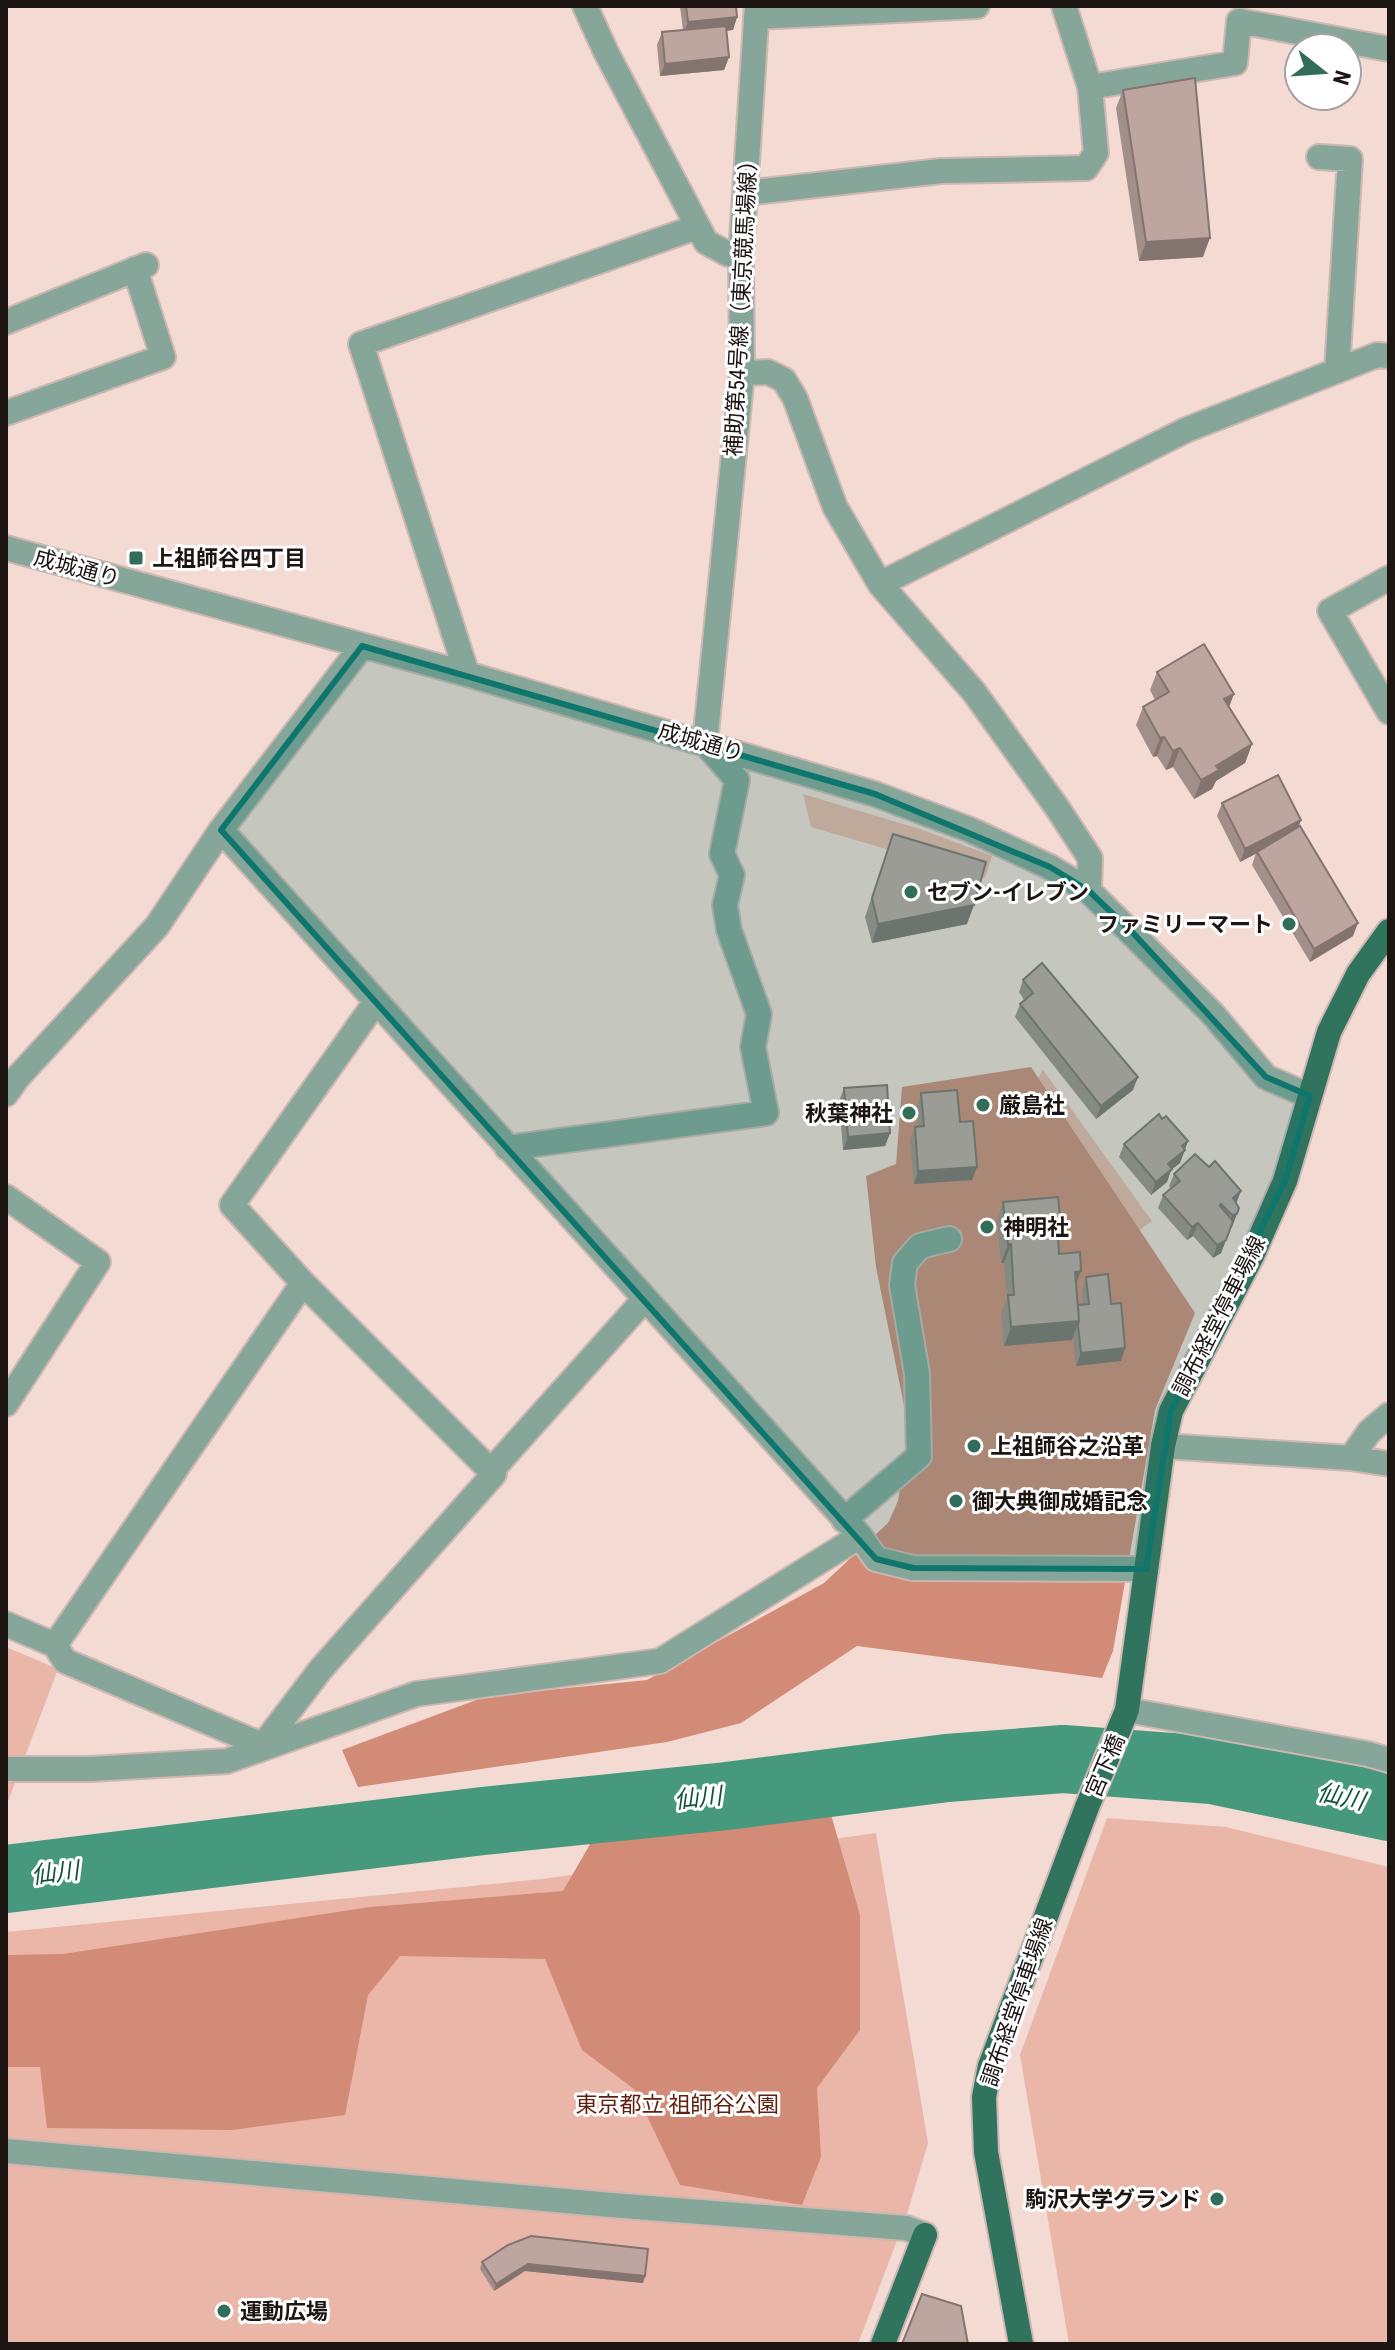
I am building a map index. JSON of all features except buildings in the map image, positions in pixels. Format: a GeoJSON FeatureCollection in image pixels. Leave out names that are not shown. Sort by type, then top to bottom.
{"type":"FeatureCollection","features":[{"type":"Feature","properties":{"kind":"main road","name":"調布経堂停車場線"},"geometry":{"type":"LineString","coordinates":[[1124,1717],[1163,1446],[1171,1411],[1252,1256],[1285,1181],[1329,1032],[1358,974],[1388,936]]}},
{"type":"Feature","properties":{"kind":"main road","name":"宮下橋"},"geometry":{"type":"LineString","coordinates":[[1087,1807],[1124,1717]]}},
{"type":"Feature","properties":{"kind":"main road","name":"調布経堂停車場線"},"geometry":{"type":"LineString","coordinates":[[1021,2344],[986,2152],[984,2097],[990,2066],[1087,1807]]}},
{"type":"Feature","properties":{"kind":"main road"},"geometry":{"type":"LineString","coordinates":[[883,2344],[925,2235]]}},
{"type":"Feature","properties":{"kind":"street"},"geometry":{"type":"LineString","coordinates":[[585,6],[706,242],[715,248],[741,255]]}},
{"type":"Feature","properties":{"kind":"street"},"geometry":{"type":"LineString","coordinates":[[757,12],[977,6]]}},
{"type":"Feature","properties":{"kind":"street"},"geometry":{"type":"LineString","coordinates":[[745,193],[941,171],[1086,168],[1096,153],[1090,87],[1064,6]]}},
{"type":"Feature","properties":{"kind":"street","name":"補助第54号線（東京競馬場線）"},"geometry":{"type":"LineString","coordinates":[[705,743],[742,373],[741,255],[757,12]]}},
{"type":"Feature","properties":{"kind":"street"},"geometry":{"type":"LineString","coordinates":[[1090,87],[1235,63],[1239,21],[1389,49]]}},
{"type":"Feature","properties":{"kind":"street"},"geometry":{"type":"LineString","coordinates":[[1319,157],[1350,159],[1337,371]]}},
{"type":"Feature","properties":{"kind":"street"},"geometry":{"type":"LineString","coordinates":[[467,674],[361,344],[697,227]]}},
{"type":"Feature","properties":{"kind":"street"},"geometry":{"type":"LineString","coordinates":[[6,322],[140,267],[163,357],[6,413]]}},
{"type":"Feature","properties":{"kind":"street"},"geometry":{"type":"LineString","coordinates":[[880,584],[1186,430],[1377,355],[1389,356]]}},
{"type":"Feature","properties":{"kind":"street"},"geometry":{"type":"LineString","coordinates":[[742,373],[768,372],[784,380],[795,398],[835,507],[880,584],[974,692],[1058,809],[1090,858],[1089,891]]}},
{"type":"Feature","properties":{"kind":"street","name":"成城通り"},"geometry":{"type":"LineString","coordinates":[[6,548],[467,674],[705,743],[875,794],[971,830],[1050,867],[1089,891],[1212,1013],[1266,1077],[1310,1096]]}},
{"type":"Feature","properties":{"kind":"street"},"geometry":{"type":"LineString","coordinates":[[1389,578],[1330,611],[1389,712]]}},
{"type":"Feature","properties":{"kind":"street"},"geometry":{"type":"LineString","coordinates":[[6,1094],[18,1077],[157,926],[221,830],[362,646]]}},
{"type":"Feature","properties":{"kind":"street"},"geometry":{"type":"LineString","coordinates":[[507,1148],[766,1113],[753,1047],[759,1014],[729,930],[725,905],[732,875],[722,854],[737,780],[705,743]]}},
{"type":"Feature","properties":{"kind":"street"},"geometry":{"type":"LineString","coordinates":[[221,830],[852,1528],[876,1559],[913,1568],[1146,1569]]}},
{"type":"Feature","properties":{"kind":"street"},"geometry":{"type":"LineString","coordinates":[[260,1749],[321,1669],[494,1474],[303,1283],[232,1205],[375,1003]]}},
{"type":"Feature","properties":{"kind":"street"},"geometry":{"type":"LineString","coordinates":[[6,1197],[98,1262],[6,1404]]}},
{"type":"Feature","properties":{"kind":"street"},"geometry":{"type":"LineString","coordinates":[[6,1769],[90,1769],[227,1761],[416,1694],[660,1661],[852,1528],[919,1456],[917,1374],[902,1285],[905,1263],[920,1246],[949,1239]]}},
{"type":"Feature","properties":{"kind":"street"},"geometry":{"type":"LineString","coordinates":[[55,1645],[303,1283]]}},
{"type":"Feature","properties":{"kind":"street"},"geometry":{"type":"LineString","coordinates":[[491,1471],[644,1300]]}},
{"type":"Feature","properties":{"kind":"street"},"geometry":{"type":"LineString","coordinates":[[1351,1458],[1369,1432],[1389,1415]]}},
{"type":"Feature","properties":{"kind":"street"},"geometry":{"type":"LineString","coordinates":[[1163,1446],[1351,1458],[1389,1464]]}},
{"type":"Feature","properties":{"kind":"street"},"geometry":{"type":"LineString","coordinates":[[6,1624],[55,1645],[65,1661],[255,1742],[260,1749]]}},
{"type":"Feature","properties":{"kind":"street"},"geometry":{"type":"LineString","coordinates":[[1124,1717],[1368,1754],[1389,1760]]}},
{"type":"Feature","properties":{"kind":"street"},"geometry":{"type":"LineString","coordinates":[[6,2151],[906,2228],[925,2235]]}},
{"type":"Feature","properties":{"kind":"highlighted area"},"geometry":{"type":"Polygon","coordinates":[[[362,646],[875,794],[1050,867],[1089,891],[1134,934],[1266,1077],[1310,1096],[1285,1181],[1171,1411],[1146,1569],[913,1568],[876,1559],[221,830],[362,646]]]}},
{"type":"Feature","properties":{"kind":"green space"},"geometry":{"type":"Polygon","coordinates":[[[803,794],[920,829],[992,856],[985,878],[811,827],[803,794]]]}},
{"type":"Feature","properties":{"kind":"green space"},"geometry":{"type":"Polygon","coordinates":[[[1031,1067],[1195,1313],[1155,1410],[1113,1651],[1102,1678],[857,1646],[741,1723],[667,1742],[358,1787],[342,1750],[487,1696],[647,1680],[824,1583],[888,1523],[898,1501],[909,1430],[876,1267],[866,1176],[896,1164],[902,1087],[1031,1067]]]}},
{"type":"Feature","properties":{"kind":"green space"},"geometry":{"type":"Polygon","coordinates":[[[1043,1070],[1152,1221],[1096,1262],[1007,1131],[1043,1070]]]}},
{"type":"Feature","properties":{"kind":"green space"},"geometry":{"type":"Polygon","coordinates":[[[6,1647],[58,1669],[6,1807],[6,1647]]]}},
{"type":"Feature","properties":{"kind":"green space"},"geometry":{"type":"Polygon","coordinates":[[[825,1794],[860,1915],[860,2030],[817,2088],[821,2157],[802,2205],[680,2185],[634,2089],[582,2050],[545,1959],[400,1956],[368,1995],[345,2115],[232,2130],[47,2128],[40,2067],[6,2067],[6,1955],[63,1954],[370,1907],[563,1891],[593,1839],[825,1794]]]}},
{"type":"Feature","properties":{"kind":"green space","name":"駒沢大学グランド"},"geometry":{"type":"Polygon","coordinates":[[[1107,1818],[1226,1827],[1389,1867],[1389,2344],[1069,2344],[1020,2055],[1107,1818]]]}},
{"type":"Feature","properties":{"kind":"green space","name":"東京都立 祖師谷公園"},"geometry":{"type":"Polygon","coordinates":[[[876,1833],[928,2143],[908,2211],[858,2344],[6,2344],[6,1932],[542,1879],[876,1833]]]}},
{"type":"Feature","properties":{"kind":"waterway","name":"仙川"},"geometry":{"type":"LineString","coordinates":[[6,1879],[947,1768],[1063,1759],[1212,1770],[1389,1807]]}},
{"type":"Feature","properties":{"kind":"place","name":"上祖師谷四丁目"},"geometry":{"type":"Point","coordinates":[136,558]}},
{"type":"Feature","properties":{"kind":"place","name":"セブン-イレブン"},"geometry":{"type":"Point","coordinates":[911,892]}},
{"type":"Feature","properties":{"kind":"place","name":"ファミリーマート"},"geometry":{"type":"Point","coordinates":[1289,924]}},
{"type":"Feature","properties":{"kind":"place","name":"厳島社"},"geometry":{"type":"Point","coordinates":[983,1105]}},
{"type":"Feature","properties":{"kind":"place","name":"秋葉神社"},"geometry":{"type":"Point","coordinates":[909,1113]}},
{"type":"Feature","properties":{"kind":"place","name":"神明社"},"geometry":{"type":"Point","coordinates":[987,1227]}},
{"type":"Feature","properties":{"kind":"place","name":"上祖師谷之沿革"},"geometry":{"type":"Point","coordinates":[974,1446]}},
{"type":"Feature","properties":{"kind":"place","name":"御大典御成婚記念"},"geometry":{"type":"Point","coordinates":[956,1501]}},
{"type":"Feature","properties":{"kind":"place","name":"駒沢大学グランド"},"geometry":{"type":"Point","coordinates":[1217,2199]}},
{"type":"Feature","properties":{"kind":"place","name":"運動広場"},"geometry":{"type":"Point","coordinates":[224,2311]}}]}
